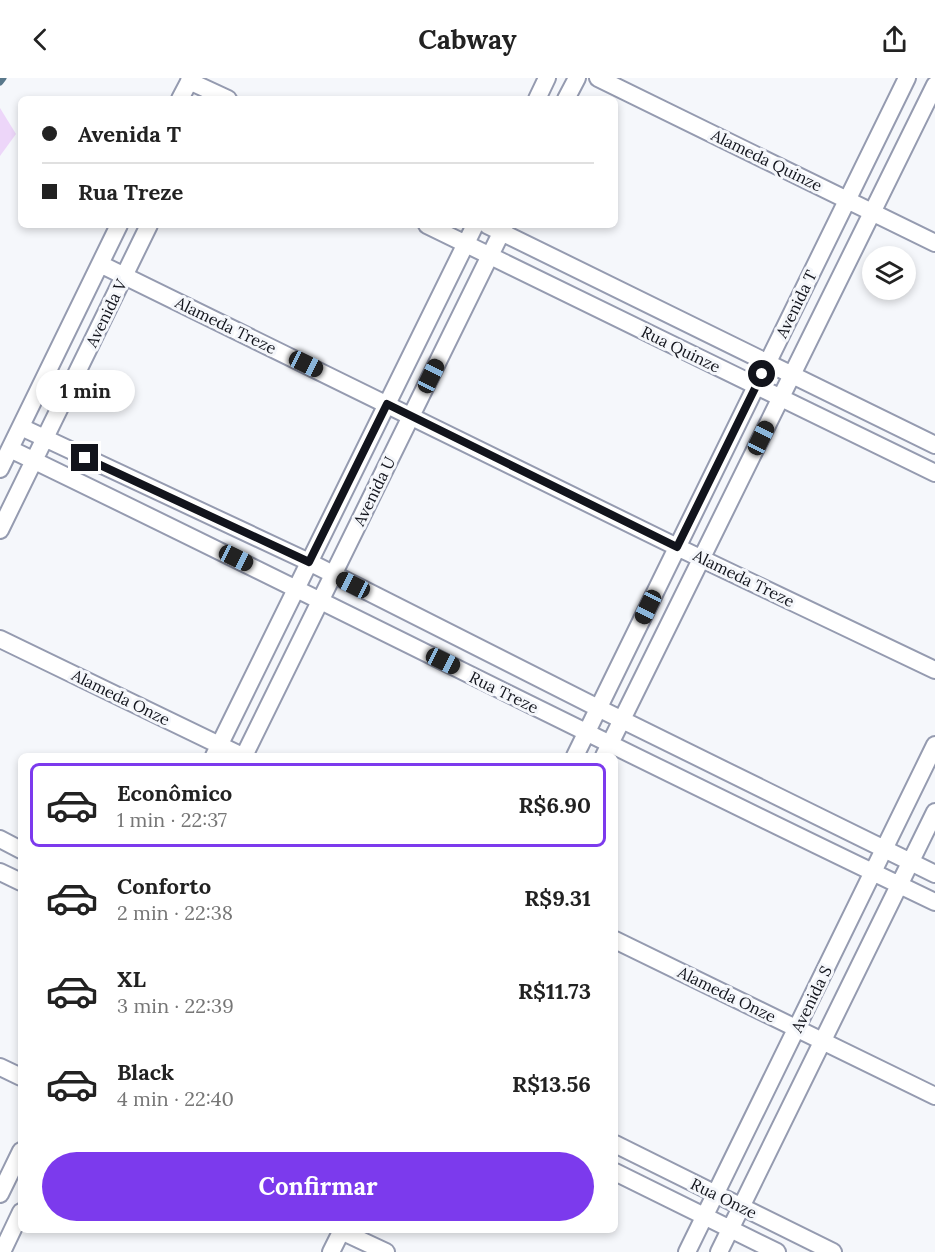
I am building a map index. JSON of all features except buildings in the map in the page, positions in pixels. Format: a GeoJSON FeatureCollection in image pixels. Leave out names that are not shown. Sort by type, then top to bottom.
{"type":"FeatureCollection","features":[{"type":"Feature","properties":{"kind":"street"},"geometry":{"type":"LineString","coordinates":[[539,96],[548,78]]}},
{"type":"Feature","properties":{"kind":"street"},"geometry":{"type":"LineString","coordinates":[[568,96],[577,78]]}},
{"type":"Feature","properties":{"kind":"street","name":"Alameda Quinze"},"geometry":{"type":"LineString","coordinates":[[598,78],[935,243]]}},
{"type":"Feature","properties":{"kind":"street","name":"Avenida T"},"geometry":{"type":"LineString","coordinates":[[576,753],[907,78]]}},
{"type":"Feature","properties":{"kind":"street"},"geometry":{"type":"LineString","coordinates":[[182,96],[190,79],[218,92]]}},
{"type":"Feature","properties":{"kind":"street","name":"Avenida T"},"geometry":{"type":"LineString","coordinates":[[607,750],[935,85]]}},
{"type":"Feature","properties":{"kind":"street","name":"Avenida V"},"geometry":{"type":"LineString","coordinates":[[0,469],[118,228]]}},
{"type":"Feature","properties":{"kind":"street","name":"Avenida V"},"geometry":{"type":"LineString","coordinates":[[0,530],[148,228]]}},
{"type":"Feature","properties":{"kind":"street","name":"Rua Quinze"},"geometry":{"type":"LineString","coordinates":[[433,228],[935,473]]}},
{"type":"Feature","properties":{"kind":"street","name":"Avenida U"},"geometry":{"type":"LineString","coordinates":[[217,750],[473,228]]}},
{"type":"Feature","properties":{"kind":"street","name":"Avenida U"},"geometry":{"type":"LineString","coordinates":[[244,753],[489,256],[497,228]]}},
{"type":"Feature","properties":{"kind":"street","name":"Rua Quinze"},"geometry":{"type":"LineString","coordinates":[[499,228],[935,445]]}},
{"type":"Feature","properties":{"kind":"street","name":"Alameda Treze"},"geometry":{"type":"LineString","coordinates":[[100,264],[677,547],[935,670]]}},
{"type":"Feature","properties":{"kind":"street","name":"Rua Treze"},"geometry":{"type":"LineString","coordinates":[[21,428],[309,562],[935,874]]}},
{"type":"Feature","properties":{"kind":"street","name":"Rua Treze"},"geometry":{"type":"LineString","coordinates":[[10,449],[297,588],[586,732],[607,750]]}},
{"type":"Feature","properties":{"kind":"street","name":"Alameda Onze"},"geometry":{"type":"LineString","coordinates":[[0,639],[217,750]]}},
{"type":"Feature","properties":{"kind":"street","name":"Avenida S"},"geometry":{"type":"LineString","coordinates":[[687,1252],[935,746]]}},
{"type":"Feature","properties":{"kind":"street","name":"Rua Treze"},"geometry":{"type":"LineString","coordinates":[[618,755],[874,871],[935,902]]}},
{"type":"Feature","properties":{"kind":"street","name":"Avenida S"},"geometry":{"type":"LineString","coordinates":[[719,1252],[935,812]]}},
{"type":"Feature","properties":{"kind":"street"},"geometry":{"type":"LineString","coordinates":[[0,839],[18,848]]}},
{"type":"Feature","properties":{"kind":"street"},"geometry":{"type":"LineString","coordinates":[[0,872],[18,881]]}},
{"type":"Feature","properties":{"kind":"street","name":"Alameda Onze"},"geometry":{"type":"LineString","coordinates":[[618,941],[935,1096]]}},
{"type":"Feature","properties":{"kind":"street"},"geometry":{"type":"LineString","coordinates":[[0,1067],[18,1076]]}},
{"type":"Feature","properties":{"kind":"street","name":"Rua Onze"},"geometry":{"type":"LineString","coordinates":[[618,1145],[833,1252]]}},
{"type":"Feature","properties":{"kind":"street"},"geometry":{"type":"LineString","coordinates":[[0,1194],[18,1157]]}},
{"type":"Feature","properties":{"kind":"street","name":"Rua Onze"},"geometry":{"type":"LineString","coordinates":[[618,1174],[777,1252]]}},
{"type":"Feature","properties":{"kind":"street"},"geometry":{"type":"LineString","coordinates":[[2,1252],[18,1218]]}},
{"type":"Feature","properties":{"kind":"street"},"geometry":{"type":"LineString","coordinates":[[331,1252],[340,1233]]}},
{"type":"Feature","properties":{"kind":"street"},"geometry":{"type":"LineString","coordinates":[[348,1233],[386,1252]]}},
{"type":"Feature","properties":{"kind":"shaded area"},"geometry":{"type":"Polygon","coordinates":[[[0,108],[16,134],[0,156],[0,108]]]}},
{"type":"Feature","properties":{"kind":"waterway"},"geometry":{"type":"LineString","coordinates":[[0,82],[3,78]]}},
{"type":"Feature","properties":{"kind":"route"},"geometry":{"type":"LineString","coordinates":[[85,458],[309,562],[387,404],[677,547],[762,374]]}}]}
